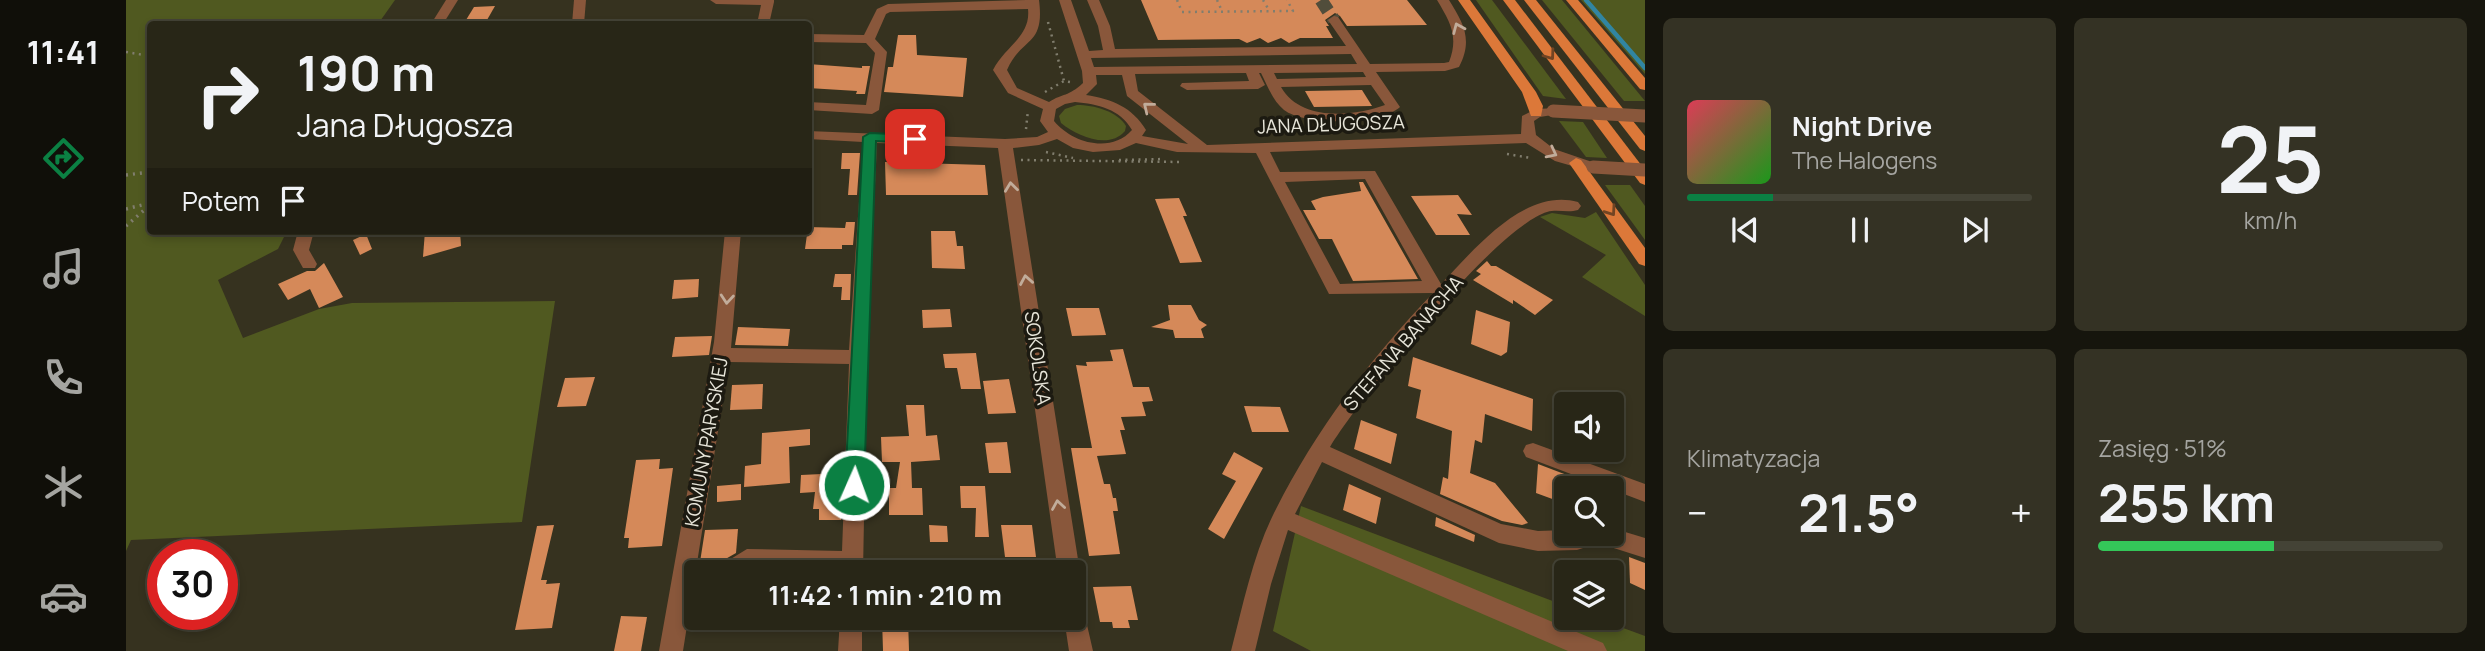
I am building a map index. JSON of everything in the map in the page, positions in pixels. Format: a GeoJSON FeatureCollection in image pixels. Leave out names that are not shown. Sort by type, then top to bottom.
{"type":"FeatureCollection","features":[{"type":"Feature","properties":{"kind":"main road"},"geometry":{"type":"LineString","coordinates":[[1464,0],[1529,92],[1536,106],[1536,113]]}},
{"type":"Feature","properties":{"kind":"main road"},"geometry":{"type":"LineString","coordinates":[[1509,0],[1645,180]]}},
{"type":"Feature","properties":{"kind":"main road"},"geometry":{"type":"LineString","coordinates":[[1531,0],[1645,146]]}},
{"type":"Feature","properties":{"kind":"main road"},"geometry":{"type":"LineString","coordinates":[[1572,0],[1645,86]]}},
{"type":"Feature","properties":{"kind":"main road"},"geometry":{"type":"LineString","coordinates":[[1576,163],[1645,260]]}},
{"type":"Feature","properties":{"kind":"street"},"geometry":{"type":"LineString","coordinates":[[439,21],[452,0]]}},
{"type":"Feature","properties":{"kind":"street"},"geometry":{"type":"LineString","coordinates":[[578,21],[580,0]]}},
{"type":"Feature","properties":{"kind":"street"},"geometry":{"type":"LineString","coordinates":[[716,0],[768,1],[764,21]]}},
{"type":"Feature","properties":{"kind":"street"},"geometry":{"type":"LineString","coordinates":[[1065,0],[1090,78],[1108,104]]}},
{"type":"Feature","properties":{"kind":"street"},"geometry":{"type":"LineString","coordinates":[[1093,0],[1104,26],[1110,52]]}},
{"type":"Feature","properties":{"kind":"street"},"geometry":{"type":"LineString","coordinates":[[1075,98],[1090,78],[1128,71],[1445,67],[1454,64],[1463,41],[1461,32],[1443,0]]}},
{"type":"Feature","properties":{"kind":"street"},"geometry":{"type":"LineString","coordinates":[[869,40],[881,12],[899,4],[993,3],[1035,7],[1032,35],[1004,60],[1000,70],[1007,85],[1019,95],[1050,107]]}},
{"type":"Feature","properties":{"kind":"street"},"geometry":{"type":"LineString","coordinates":[[1265,69],[1306,109],[1393,107],[1334,20]]}},
{"type":"Feature","properties":{"kind":"street"},"geometry":{"type":"LineString","coordinates":[[812,38],[869,40],[881,52],[872,110],[812,106]]}},
{"type":"Feature","properties":{"kind":"street"},"geometry":{"type":"LineString","coordinates":[[1084,55],[1110,52],[1355,50]]}},
{"type":"Feature","properties":{"kind":"street"},"geometry":{"type":"LineString","coordinates":[[1180,70],[1190,93],[1258,85],[1250,69]]}},
{"type":"Feature","properties":{"kind":"street"},"geometry":{"type":"LineString","coordinates":[[1128,71],[1132,93],[1203,149]]}},
{"type":"Feature","properties":{"kind":"street"},"geometry":{"type":"LineString","coordinates":[[1280,83],[1377,81]]}},
{"type":"Feature","properties":{"kind":"street"},"geometry":{"type":"LineString","coordinates":[[1075,98],[1108,104],[1130,116],[1139,130],[1135,138],[1124,146],[1108,149],[1088,146],[1058,133],[1047,121],[1050,107],[1062,100],[1075,98]]}},
{"type":"Feature","properties":{"kind":"street"},"geometry":{"type":"LineString","coordinates":[[1645,116],[1553,111],[1536,113],[1525,124],[1531,138],[1546,152],[1592,167],[1645,170]]}},
{"type":"Feature","properties":{"kind":"street"},"geometry":{"type":"LineString","coordinates":[[812,135],[1005,144],[1039,141],[1058,133]]}},
{"type":"Feature","properties":{"kind":"street"},"geometry":{"type":"LineString","coordinates":[[852,560],[858,357],[870,137]]}},
{"type":"Feature","properties":{"kind":"street","name":"JANA DŁUGOSZA"},"geometry":{"type":"LineString","coordinates":[[1135,138],[1152,145],[1178,149],[1531,138]]}},
{"type":"Feature","properties":{"kind":"street","name":"SOKOLSKA"},"geometry":{"type":"LineString","coordinates":[[1005,144],[1067,560]]}},
{"type":"Feature","properties":{"kind":"street"},"geometry":{"type":"LineString","coordinates":[[1260,146],[1276,177],[1335,290],[1434,287],[1370,174],[1276,177]]}},
{"type":"Feature","properties":{"kind":"street","name":"STEFANA BANACHA"},"geometry":{"type":"LineString","coordinates":[[1244,651],[1265,562],[1283,519],[1335,424],[1369,378],[1461,275],[1498,239],[1540,209],[1573,206]]}},
{"type":"Feature","properties":{"kind":"street"},"geometry":{"type":"LineString","coordinates":[[305,235],[301,250],[309,264]]}},
{"type":"Feature","properties":{"kind":"street","name":"KOMUNY PARYSKIEJ"},"geometry":{"type":"LineString","coordinates":[[692,560],[720,355],[733,235]]}},
{"type":"Feature","properties":{"kind":"street"},"geometry":{"type":"LineString","coordinates":[[720,355],[858,357]]}},
{"type":"Feature","properties":{"kind":"street"},"geometry":{"type":"LineString","coordinates":[[1533,451],[1645,493]]}},
{"type":"Feature","properties":{"kind":"street"},"geometry":{"type":"LineString","coordinates":[[1318,452],[1499,533],[1538,541],[1554,541]]}},
{"type":"Feature","properties":{"kind":"street"},"geometry":{"type":"LineString","coordinates":[[1283,519],[1595,651]]}},
{"type":"Feature","properties":{"kind":"street"},"geometry":{"type":"LineString","coordinates":[[1624,542],[1645,548]]}},
{"type":"Feature","properties":{"kind":"street","name":"KOMUNY PARYSKIEJ"},"geometry":{"type":"LineString","coordinates":[[671,651],[684,598]]}},
{"type":"Feature","properties":{"kind":"street"},"geometry":{"type":"LineString","coordinates":[[850,651],[851,630]]}},
{"type":"Feature","properties":{"kind":"street"},"geometry":{"type":"LineString","coordinates":[[1077,630],[1081,651]]}},
{"type":"Feature","properties":{"kind":"path"},"geometry":{"type":"LineString","coordinates":[[1177,0],[1182,12],[1293,11],[1287,0]]}},
{"type":"Feature","properties":{"kind":"path"},"geometry":{"type":"LineString","coordinates":[[1217,0],[1223,12]]}},
{"type":"Feature","properties":{"kind":"path"},"geometry":{"type":"LineString","coordinates":[[1263,0],[1270,11]]}},
{"type":"Feature","properties":{"kind":"path"},"geometry":{"type":"LineString","coordinates":[[1035,7],[1047,20],[1064,81]]}},
{"type":"Feature","properties":{"kind":"path"},"geometry":{"type":"LineString","coordinates":[[126,52],[147,56]]}},
{"type":"Feature","properties":{"kind":"path"},"geometry":{"type":"LineString","coordinates":[[1017,163],[1018,160],[1125,163],[1189,159],[1093,159],[1056,156],[1043,151],[1044,160]]}},
{"type":"Feature","properties":{"kind":"path"},"geometry":{"type":"LineString","coordinates":[[126,175],[147,172]]}},
{"type":"Feature","properties":{"kind":"path"},"geometry":{"type":"LineString","coordinates":[[126,209],[147,205]]}},
{"type":"Feature","properties":{"kind":"path"},"geometry":{"type":"LineString","coordinates":[[126,226],[147,207]]}},
{"type":"Feature","properties":{"kind":"green space"},"geometry":{"type":"Polygon","coordinates":[[[126,0],[395,0],[380,21],[147,21],[147,235],[285,235],[278,249],[218,280],[243,338],[319,309],[352,303],[555,301],[522,522],[131,540],[126,551],[126,0]]]}},
{"type":"Feature","properties":{"kind":"green space"},"geometry":{"type":"Polygon","coordinates":[[[1476,0],[1492,0],[1566,99],[1543,96],[1476,0]]]}},
{"type":"Feature","properties":{"kind":"green space"},"geometry":{"type":"Polygon","coordinates":[[[1542,0],[1562,0],[1645,101],[1624,101],[1542,0]]]}},
{"type":"Feature","properties":{"kind":"green space"},"geometry":{"type":"Polygon","coordinates":[[[1581,0],[1645,0],[1645,74],[1581,0]]]}},
{"type":"Feature","properties":{"kind":"green space"},"geometry":{"type":"Polygon","coordinates":[[[1077,105],[1091,106],[1117,116],[1126,126],[1125,131],[1111,140],[1093,139],[1076,132],[1061,123],[1059,116],[1065,109],[1077,105]]]}},
{"type":"Feature","properties":{"kind":"green space"},"geometry":{"type":"Polygon","coordinates":[[[1559,121],[1583,122],[1607,158],[1586,157],[1559,121]]]}},
{"type":"Feature","properties":{"kind":"green space"},"geometry":{"type":"Polygon","coordinates":[[[1605,185],[1630,185],[1645,206],[1645,240],[1605,185]]]}},
{"type":"Feature","properties":{"kind":"green space"},"geometry":{"type":"Polygon","coordinates":[[[1596,212],[1645,285],[1645,316],[1582,277],[1606,255],[1540,217],[1552,213],[1585,218],[1596,212]]]}},
{"type":"Feature","properties":{"kind":"green space"},"geometry":{"type":"Polygon","coordinates":[[[1301,506],[1554,601],[1554,630],[1624,628],[1645,636],[1645,651],[1311,651],[1273,631],[1301,506]]]}},
{"type":"Feature","properties":{"kind":"building"},"geometry":{"type":"Polygon","coordinates":[[[1141,0],[1407,0],[1427,25],[1347,26],[1335,13],[1325,20],[1333,38],[1300,38],[1289,43],[1281,38],[1268,43],[1260,38],[1247,43],[1239,39],[1158,40],[1141,0]]]}},
{"type":"Feature","properties":{"kind":"building"},"geometry":{"type":"Polygon","coordinates":[[[495,6],[487,20],[466,20],[474,7],[495,6]]]}},
{"type":"Feature","properties":{"kind":"building"},"geometry":{"type":"Polygon","coordinates":[[[898,35],[916,35],[917,55],[967,58],[963,97],[884,92],[888,67],[893,67],[898,35]]]}},
{"type":"Feature","properties":{"kind":"building"},"geometry":{"type":"Polygon","coordinates":[[[812,64],[862,68],[870,66],[865,94],[856,94],[857,91],[812,88],[812,64]]]}},
{"type":"Feature","properties":{"kind":"building"},"geometry":{"type":"Polygon","coordinates":[[[1362,90],[1372,106],[1314,107],[1305,91],[1362,90]]]}},
{"type":"Feature","properties":{"kind":"building"},"geometry":{"type":"Polygon","coordinates":[[[842,153],[860,153],[857,195],[848,195],[850,169],[841,169],[842,153]]]}},
{"type":"Feature","properties":{"kind":"building"},"geometry":{"type":"Polygon","coordinates":[[[885,162],[985,165],[988,195],[886,195],[885,162]]]}},
{"type":"Feature","properties":{"kind":"building"},"geometry":{"type":"Polygon","coordinates":[[[1359,182],[1363,182],[1418,279],[1353,281],[1332,239],[1319,239],[1303,210],[1316,210],[1311,201],[1323,197],[1361,191],[1359,182]]]}},
{"type":"Feature","properties":{"kind":"building"},"geometry":{"type":"Polygon","coordinates":[[[1458,195],[1472,215],[1457,214],[1470,235],[1436,235],[1411,196],[1458,195]]]}},
{"type":"Feature","properties":{"kind":"building"},"geometry":{"type":"Polygon","coordinates":[[[1179,198],[1187,216],[1183,216],[1202,262],[1180,263],[1155,199],[1179,198]]]}},
{"type":"Feature","properties":{"kind":"building"},"geometry":{"type":"Polygon","coordinates":[[[846,222],[855,222],[853,245],[842,245],[842,249],[805,249],[807,235],[812,235],[812,227],[845,228],[846,222]]]}},
{"type":"Feature","properties":{"kind":"building"},"geometry":{"type":"Polygon","coordinates":[[[931,231],[955,231],[957,246],[963,246],[965,269],[932,268],[931,231]]]}},
{"type":"Feature","properties":{"kind":"building"},"geometry":{"type":"Polygon","coordinates":[[[366,235],[372,249],[360,255],[353,240],[366,235]]]}},
{"type":"Feature","properties":{"kind":"building"},"geometry":{"type":"Polygon","coordinates":[[[425,235],[460,235],[461,246],[423,257],[425,235]]]}},
{"type":"Feature","properties":{"kind":"building"},"geometry":{"type":"Polygon","coordinates":[[[1487,261],[1491,266],[1496,266],[1553,300],[1535,315],[1513,300],[1513,304],[1473,280],[1481,274],[1476,271],[1487,261]]]}},
{"type":"Feature","properties":{"kind":"building"},"geometry":{"type":"Polygon","coordinates":[[[324,263],[343,297],[319,308],[310,289],[288,300],[278,284],[307,271],[315,271],[324,263]]]}},
{"type":"Feature","properties":{"kind":"building"},"geometry":{"type":"Polygon","coordinates":[[[835,274],[851,274],[850,300],[841,300],[842,287],[833,287],[835,274]]]}},
{"type":"Feature","properties":{"kind":"building"},"geometry":{"type":"Polygon","coordinates":[[[699,279],[698,297],[672,299],[674,280],[699,279]]]}},
{"type":"Feature","properties":{"kind":"building"},"geometry":{"type":"Polygon","coordinates":[[[1168,305],[1191,305],[1199,320],[1207,325],[1201,329],[1204,338],[1175,338],[1173,330],[1151,327],[1170,320],[1168,305]]]}},
{"type":"Feature","properties":{"kind":"building"},"geometry":{"type":"Polygon","coordinates":[[[1066,308],[1099,308],[1106,335],[1072,336],[1066,308]]]}},
{"type":"Feature","properties":{"kind":"building"},"geometry":{"type":"Polygon","coordinates":[[[950,309],[952,327],[923,328],[922,310],[950,309]]]}},
{"type":"Feature","properties":{"kind":"building"},"geometry":{"type":"Polygon","coordinates":[[[1476,310],[1510,322],[1507,352],[1501,356],[1471,344],[1476,310]]]}},
{"type":"Feature","properties":{"kind":"building"},"geometry":{"type":"Polygon","coordinates":[[[738,327],[790,329],[788,346],[735,345],[738,327]]]}},
{"type":"Feature","properties":{"kind":"building"},"geometry":{"type":"Polygon","coordinates":[[[712,336],[709,355],[672,357],[675,337],[712,336]]]}},
{"type":"Feature","properties":{"kind":"building"},"geometry":{"type":"Polygon","coordinates":[[[1123,349],[1133,387],[1149,387],[1153,401],[1142,402],[1146,416],[1121,417],[1125,430],[1120,430],[1126,454],[1097,456],[1104,484],[1110,484],[1113,498],[1116,498],[1118,511],[1113,511],[1120,554],[1089,556],[1071,448],[1092,448],[1076,365],[1087,366],[1086,362],[1113,361],[1110,350],[1123,349]]]}},
{"type":"Feature","properties":{"kind":"building"},"geometry":{"type":"Polygon","coordinates":[[[976,353],[981,389],[961,389],[957,368],[945,368],[943,354],[976,353]]]}},
{"type":"Feature","properties":{"kind":"building"},"geometry":{"type":"Polygon","coordinates":[[[1413,357],[1533,399],[1532,431],[1485,414],[1482,443],[1475,440],[1470,473],[1495,483],[1528,523],[1522,525],[1502,521],[1440,494],[1443,477],[1448,479],[1452,431],[1416,418],[1421,390],[1408,386],[1413,357]]]}},
{"type":"Feature","properties":{"kind":"building"},"geometry":{"type":"Polygon","coordinates":[[[595,377],[586,406],[557,407],[565,378],[595,377]]]}},
{"type":"Feature","properties":{"kind":"building"},"geometry":{"type":"Polygon","coordinates":[[[1009,379],[1016,413],[988,414],[983,381],[1009,379]]]}},
{"type":"Feature","properties":{"kind":"building"},"geometry":{"type":"Polygon","coordinates":[[[763,384],[762,409],[730,410],[732,385],[763,384]]]}},
{"type":"Feature","properties":{"kind":"building"},"geometry":{"type":"Polygon","coordinates":[[[906,405],[924,405],[926,436],[937,435],[940,460],[911,462],[912,488],[922,488],[923,515],[889,515],[889,488],[896,488],[900,462],[882,462],[881,437],[909,436],[906,405]]]}},
{"type":"Feature","properties":{"kind":"building"},"geometry":{"type":"Polygon","coordinates":[[[1244,406],[1280,407],[1289,432],[1252,432],[1244,406]]]}},
{"type":"Feature","properties":{"kind":"building"},"geometry":{"type":"Polygon","coordinates":[[[1361,420],[1397,434],[1391,464],[1354,449],[1361,420]]]}},
{"type":"Feature","properties":{"kind":"building"},"geometry":{"type":"Polygon","coordinates":[[[810,429],[810,445],[789,447],[790,483],[744,487],[745,466],[761,464],[762,433],[810,429]]]}},
{"type":"Feature","properties":{"kind":"building"},"geometry":{"type":"Polygon","coordinates":[[[1007,442],[1011,473],[989,473],[985,443],[1007,442]]]}},
{"type":"Feature","properties":{"kind":"building"},"geometry":{"type":"Polygon","coordinates":[[[1234,452],[1263,468],[1224,539],[1208,529],[1236,481],[1222,474],[1234,452]]]}},
{"type":"Feature","properties":{"kind":"building"},"geometry":{"type":"Polygon","coordinates":[[[660,459],[659,469],[673,468],[662,546],[628,548],[629,538],[624,538],[636,460],[660,459]]]}},
{"type":"Feature","properties":{"kind":"building"},"geometry":{"type":"Polygon","coordinates":[[[1538,464],[1570,476],[1554,476],[1554,500],[1536,493],[1538,464]]]}},
{"type":"Feature","properties":{"kind":"building"},"geometry":{"type":"Polygon","coordinates":[[[822,474],[821,490],[842,489],[841,520],[819,520],[819,509],[813,509],[815,492],[800,493],[801,475],[822,474]]]}},
{"type":"Feature","properties":{"kind":"building"},"geometry":{"type":"Polygon","coordinates":[[[741,484],[741,500],[717,502],[717,486],[741,484]]]}},
{"type":"Feature","properties":{"kind":"building"},"geometry":{"type":"Polygon","coordinates":[[[1349,484],[1381,498],[1376,524],[1343,510],[1349,484]]]}},
{"type":"Feature","properties":{"kind":"building"},"geometry":{"type":"Polygon","coordinates":[[[960,486],[985,486],[989,537],[975,537],[976,508],[961,508],[960,486]]]}},
{"type":"Feature","properties":{"kind":"building"},"geometry":{"type":"Polygon","coordinates":[[[1436,517],[1475,535],[1474,542],[1435,526],[1436,517]]]}},
{"type":"Feature","properties":{"kind":"building"},"geometry":{"type":"Polygon","coordinates":[[[554,525],[541,580],[547,580],[546,584],[560,583],[552,628],[515,630],[537,526],[554,525]]]}},
{"type":"Feature","properties":{"kind":"building"},"geometry":{"type":"Polygon","coordinates":[[[929,525],[947,526],[948,542],[930,542],[929,525]]]}},
{"type":"Feature","properties":{"kind":"building"},"geometry":{"type":"Polygon","coordinates":[[[1001,525],[1032,525],[1036,557],[1005,557],[1001,525]]]}},
{"type":"Feature","properties":{"kind":"building"},"geometry":{"type":"Polygon","coordinates":[[[738,529],[736,553],[724,560],[700,560],[705,530],[738,529]]]}},
{"type":"Feature","properties":{"kind":"building"},"geometry":{"type":"Polygon","coordinates":[[[1629,557],[1645,563],[1645,590],[1630,583],[1629,557]]]}},
{"type":"Feature","properties":{"kind":"building"},"geometry":{"type":"Polygon","coordinates":[[[1131,586],[1138,620],[1128,620],[1130,628],[1113,628],[1112,622],[1100,622],[1093,587],[1131,586]]]}},
{"type":"Feature","properties":{"kind":"building"},"geometry":{"type":"Polygon","coordinates":[[[621,616],[647,617],[641,651],[614,651],[621,616]]]}},
{"type":"Feature","properties":{"kind":"building"},"geometry":{"type":"Polygon","coordinates":[[[882,630],[908,630],[909,651],[883,651],[882,630]]]}},
{"type":"Feature","properties":{"kind":"waterway"},"geometry":{"type":"LineString","coordinates":[[1586,0],[1645,68]]}},
{"type":"Feature","properties":{"kind":"tunnel"},"geometry":{"type":"LineString","coordinates":[[1321,0],[1334,20]]}},
{"type":"Feature","properties":{"kind":"route"},"geometry":{"type":"LineString","coordinates":[[854,485],[870,137],[915,139]]}}]}
